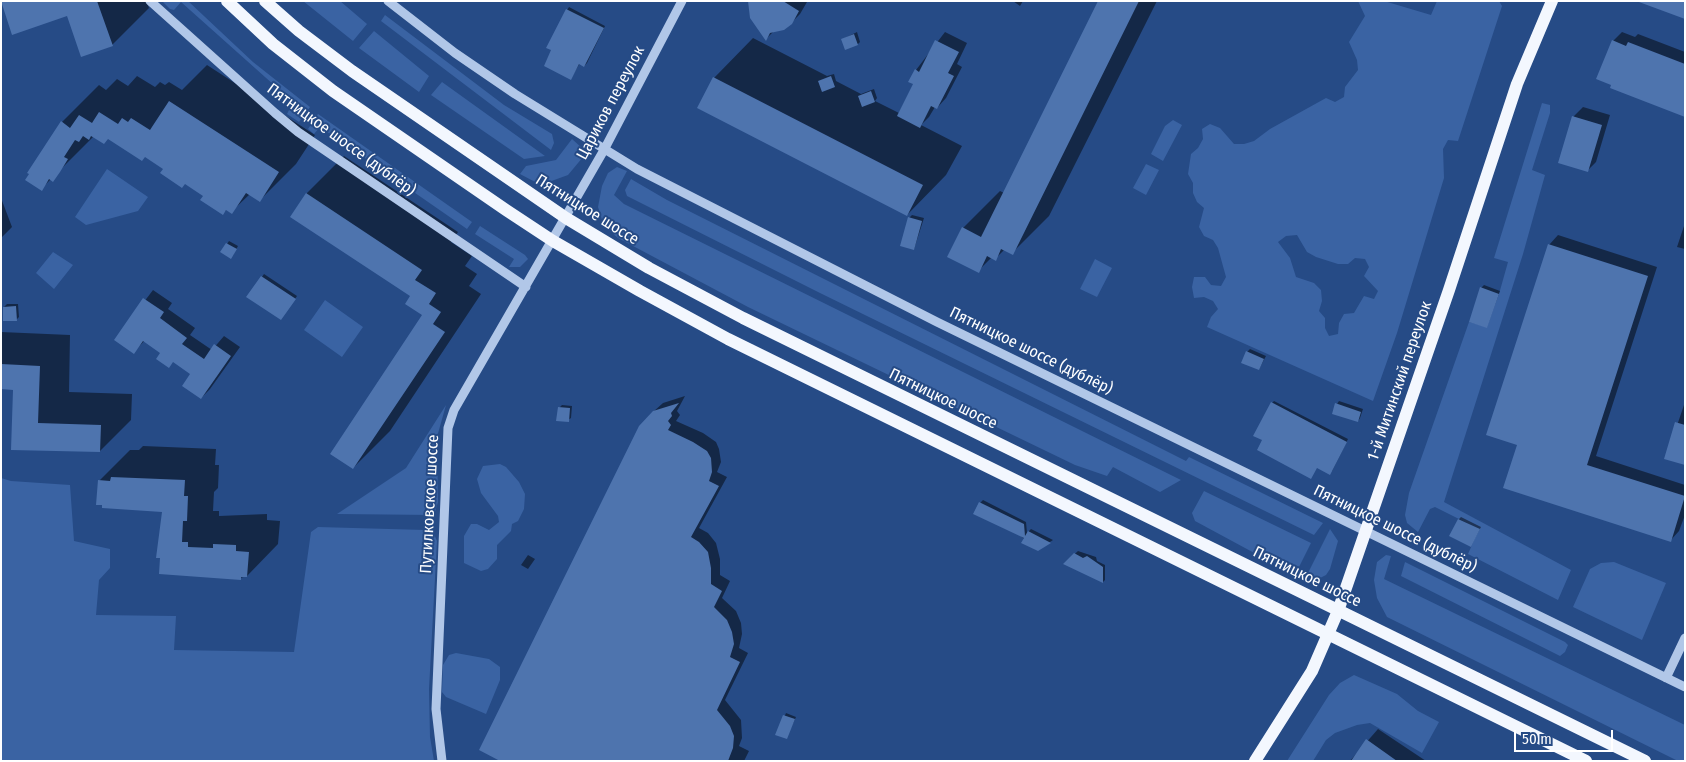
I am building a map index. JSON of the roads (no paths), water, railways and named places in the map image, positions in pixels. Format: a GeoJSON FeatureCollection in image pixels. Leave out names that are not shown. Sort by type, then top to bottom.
{"type":"FeatureCollection","features":[{"type":"Feature","properties":{"kind":"main road"},"geometry":{"type":"LineString","coordinates":[[226,1],[273,44],[333,91],[553,241],[728,339],[1586,761]]}},
{"type":"Feature","properties":{"kind":"main road","name":"Пятницкое шоссе"},"geometry":{"type":"LineString","coordinates":[[265,1],[299,31],[352,71],[566,218],[649,268],[743,318],[1645,761]]}},
{"type":"Feature","properties":{"kind":"main road","name":"1-й Митинский переулок"},"geometry":{"type":"LineString","coordinates":[[1255,761],[1312,671],[1338,611],[1449,290],[1517,84],[1552,1]]}},
{"type":"Feature","properties":{"kind":"street","name":"Пятницкое шоссе (дублёр)"},"geometry":{"type":"LineString","coordinates":[[151,1],[256,97],[298,132],[526,287]]}},
{"type":"Feature","properties":{"kind":"street","name":"Пятницкое шоссе (дублёр)"},"geometry":{"type":"LineString","coordinates":[[388,1],[455,53],[636,169],[937,322],[1685,688]]}},
{"type":"Feature","properties":{"kind":"street","name":"Цариков переулок"},"geometry":{"type":"LineString","coordinates":[[566,218],[682,1]]}},
{"type":"Feature","properties":{"kind":"street","name":"Путилковское шоссе"},"geometry":{"type":"LineString","coordinates":[[442,761],[436,709],[445,519],[446,444],[451,419],[566,218]]}},
{"type":"Feature","properties":{"kind":"street"},"geometry":{"type":"LineString","coordinates":[[1666,678],[1685,638]]}}]}
